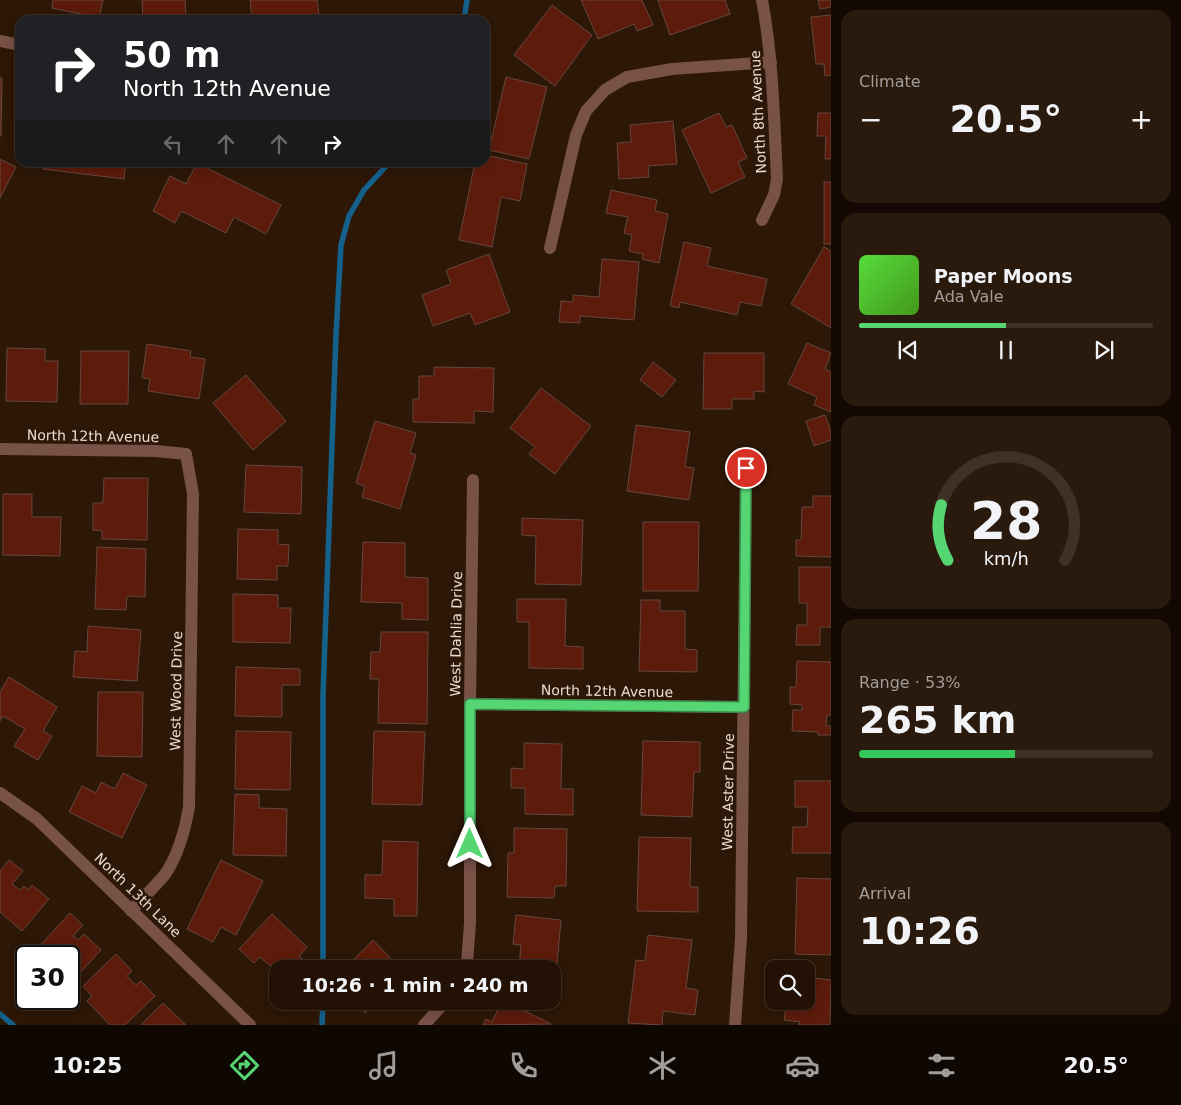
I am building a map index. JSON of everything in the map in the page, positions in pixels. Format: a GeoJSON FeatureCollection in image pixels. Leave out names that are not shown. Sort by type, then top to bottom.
{"type":"FeatureCollection","features":[{"type":"Feature","properties":{"kind":"street","name":"North 8th Avenue"},"geometry":{"type":"LineString","coordinates":[[762,0],[771,62],[777,179],[774,195],[762,220]]}},
{"type":"Feature","properties":{"kind":"street"},"geometry":{"type":"LineString","coordinates":[[0,41],[15,44]]}},
{"type":"Feature","properties":{"kind":"street"},"geometry":{"type":"LineString","coordinates":[[550,248],[576,135],[586,111],[605,90],[627,76],[672,69],[771,62]]}},
{"type":"Feature","properties":{"kind":"street","name":"North 12th Avenue"},"geometry":{"type":"LineString","coordinates":[[0,449],[156,450],[186,454]]}},
{"type":"Feature","properties":{"kind":"street","name":"West Wood Drive"},"geometry":{"type":"LineString","coordinates":[[131,910],[165,873],[185,830],[189,807],[193,494],[186,454]]}},
{"type":"Feature","properties":{"kind":"street","name":"West Aster Drive"},"geometry":{"type":"LineString","coordinates":[[736,1025],[741,938],[746,468]]}},
{"type":"Feature","properties":{"kind":"street","name":"West Dahlia Drive"},"geometry":{"type":"LineString","coordinates":[[467,960],[470,923],[473,480]]}},
{"type":"Feature","properties":{"kind":"street","name":"North 12th Avenue"},"geometry":{"type":"LineString","coordinates":[[470,704],[744,707]]}},
{"type":"Feature","properties":{"kind":"street","name":"North 13th Lane"},"geometry":{"type":"LineString","coordinates":[[0,793],[37,819],[250,1025]]}},
{"type":"Feature","properties":{"kind":"street"},"geometry":{"type":"LineString","coordinates":[[424,1025],[438,1010]]}},
{"type":"Feature","properties":{"kind":"building"},"geometry":{"type":"Polygon","coordinates":[[[53,0],[103,0],[100,15],[85,15],[52,8],[53,0]]]}},
{"type":"Feature","properties":{"kind":"building"},"geometry":{"type":"Polygon","coordinates":[[[142,0],[185,0],[186,15],[143,15],[142,0]]]}},
{"type":"Feature","properties":{"kind":"building"},"geometry":{"type":"Polygon","coordinates":[[[250,0],[317,0],[319,15],[252,15],[250,0]]]}},
{"type":"Feature","properties":{"kind":"building"},"geometry":{"type":"Polygon","coordinates":[[[581,0],[642,0],[653,25],[637,31],[634,24],[598,39],[581,0]]]}},
{"type":"Feature","properties":{"kind":"building"},"geometry":{"type":"Polygon","coordinates":[[[658,0],[725,0],[730,14],[670,35],[658,0]]]}},
{"type":"Feature","properties":{"kind":"building"},"geometry":{"type":"Polygon","coordinates":[[[818,0],[831,0],[831,7],[820,9],[818,0]]]}},
{"type":"Feature","properties":{"kind":"building"},"geometry":{"type":"Polygon","coordinates":[[[552,5],[592,35],[555,86],[514,55],[552,5]]]}},
{"type":"Feature","properties":{"kind":"building"},"geometry":{"type":"Polygon","coordinates":[[[831,15],[831,75],[825,76],[824,64],[816,64],[811,17],[831,15]]]}},
{"type":"Feature","properties":{"kind":"building"},"geometry":{"type":"Polygon","coordinates":[[[506,77],[547,87],[529,159],[490,150],[506,77]]]}},
{"type":"Feature","properties":{"kind":"building"},"geometry":{"type":"Polygon","coordinates":[[[0,78],[2,78],[1,136],[0,136],[0,78]]]}},
{"type":"Feature","properties":{"kind":"building"},"geometry":{"type":"Polygon","coordinates":[[[719,113],[726,127],[732,125],[747,158],[738,162],[745,177],[711,193],[682,130],[719,113]]]}},
{"type":"Feature","properties":{"kind":"building"},"geometry":{"type":"Polygon","coordinates":[[[818,113],[831,113],[831,159],[825,159],[826,136],[817,136],[818,113]]]}},
{"type":"Feature","properties":{"kind":"building"},"geometry":{"type":"Polygon","coordinates":[[[673,121],[677,164],[648,166],[649,177],[619,179],[617,143],[631,142],[630,125],[673,121]]]}},
{"type":"Feature","properties":{"kind":"building"},"geometry":{"type":"Polygon","coordinates":[[[490,156],[527,164],[520,201],[501,197],[492,247],[459,240],[474,167],[490,167],[490,156]]]}},
{"type":"Feature","properties":{"kind":"building"},"geometry":{"type":"Polygon","coordinates":[[[0,159],[16,167],[0,198],[0,159]]]}},
{"type":"Feature","properties":{"kind":"building"},"geometry":{"type":"Polygon","coordinates":[[[43,167],[125,167],[124,179],[43,169],[43,167]]]}},
{"type":"Feature","properties":{"kind":"building"},"geometry":{"type":"Polygon","coordinates":[[[195,167],[205,167],[281,205],[266,234],[234,217],[226,233],[181,211],[175,223],[153,211],[170,176],[186,184],[195,167]]]}},
{"type":"Feature","properties":{"kind":"building"},"geometry":{"type":"Polygon","coordinates":[[[824,182],[831,182],[831,244],[824,244],[824,182]]]}},
{"type":"Feature","properties":{"kind":"building"},"geometry":{"type":"Polygon","coordinates":[[[611,190],[657,200],[655,211],[668,214],[659,263],[642,259],[643,254],[629,251],[632,235],[624,233],[628,217],[606,213],[611,190]]]}},
{"type":"Feature","properties":{"kind":"building"},"geometry":{"type":"Polygon","coordinates":[[[684,242],[711,248],[707,266],[767,279],[761,306],[740,302],[737,315],[680,302],[679,308],[670,306],[684,242]]]}},
{"type":"Feature","properties":{"kind":"building"},"geometry":{"type":"Polygon","coordinates":[[[824,247],[831,251],[831,328],[791,304],[824,247]]]}},
{"type":"Feature","properties":{"kind":"building"},"geometry":{"type":"Polygon","coordinates":[[[489,254],[510,312],[475,325],[470,313],[433,326],[422,295],[451,284],[446,270],[489,254]]]}},
{"type":"Feature","properties":{"kind":"building"},"geometry":{"type":"Polygon","coordinates":[[[602,259],[639,262],[634,320],[580,316],[580,323],[559,322],[561,301],[573,302],[573,295],[599,297],[602,259]]]}},
{"type":"Feature","properties":{"kind":"building"},"geometry":{"type":"Polygon","coordinates":[[[807,343],[831,353],[825,369],[831,372],[831,412],[814,405],[817,397],[788,384],[807,343]]]}},
{"type":"Feature","properties":{"kind":"building"},"geometry":{"type":"Polygon","coordinates":[[[147,344],[191,351],[190,357],[205,359],[199,399],[148,391],[150,379],[142,378],[147,344]]]}},
{"type":"Feature","properties":{"kind":"building"},"geometry":{"type":"Polygon","coordinates":[[[7,348],[45,349],[45,361],[58,361],[57,402],[6,401],[7,348]]]}},
{"type":"Feature","properties":{"kind":"building"},"geometry":{"type":"Polygon","coordinates":[[[81,351],[129,351],[128,404],[80,404],[81,351]]]}},
{"type":"Feature","properties":{"kind":"building"},"geometry":{"type":"Polygon","coordinates":[[[704,353],[764,353],[764,392],[754,391],[754,399],[732,399],[732,409],[703,409],[704,353]]]}},
{"type":"Feature","properties":{"kind":"building"},"geometry":{"type":"Polygon","coordinates":[[[653,362],[676,380],[662,397],[640,380],[653,362]]]}},
{"type":"Feature","properties":{"kind":"building"},"geometry":{"type":"Polygon","coordinates":[[[434,367],[494,368],[493,412],[474,411],[474,423],[413,422],[413,399],[419,399],[419,376],[434,376],[434,367]]]}},
{"type":"Feature","properties":{"kind":"building"},"geometry":{"type":"Polygon","coordinates":[[[246,375],[286,421],[253,450],[213,403],[246,375]]]}},
{"type":"Feature","properties":{"kind":"building"},"geometry":{"type":"Polygon","coordinates":[[[541,388],[591,426],[555,474],[529,454],[535,447],[510,428],[541,388]]]}},
{"type":"Feature","properties":{"kind":"building"},"geometry":{"type":"Polygon","coordinates":[[[825,415],[831,432],[831,440],[814,446],[806,421],[825,415]]]}},
{"type":"Feature","properties":{"kind":"building"},"geometry":{"type":"Polygon","coordinates":[[[375,421],[416,433],[410,453],[416,455],[400,509],[362,497],[365,486],[356,483],[375,421]]]}},
{"type":"Feature","properties":{"kind":"building"},"geometry":{"type":"Polygon","coordinates":[[[636,425],[690,432],[685,467],[694,468],[689,500],[627,491],[636,425]]]}},
{"type":"Feature","properties":{"kind":"building"},"geometry":{"type":"Polygon","coordinates":[[[246,465],[302,467],[301,514],[244,512],[246,465]]]}},
{"type":"Feature","properties":{"kind":"building"},"geometry":{"type":"Polygon","coordinates":[[[104,478],[148,478],[147,540],[102,539],[102,531],[93,530],[93,503],[103,503],[104,478]]]}},
{"type":"Feature","properties":{"kind":"building"},"geometry":{"type":"Polygon","coordinates":[[[3,494],[32,494],[32,517],[61,517],[60,556],[3,555],[3,494]]]}},
{"type":"Feature","properties":{"kind":"building"},"geometry":{"type":"Polygon","coordinates":[[[813,496],[831,496],[831,557],[796,556],[796,540],[801,540],[802,507],[813,507],[813,496]]]}},
{"type":"Feature","properties":{"kind":"building"},"geometry":{"type":"Polygon","coordinates":[[[522,518],[583,520],[581,585],[535,584],[536,536],[522,535],[522,518]]]}},
{"type":"Feature","properties":{"kind":"building"},"geometry":{"type":"Polygon","coordinates":[[[643,522],[699,522],[698,591],[643,591],[643,522]]]}},
{"type":"Feature","properties":{"kind":"building"},"geometry":{"type":"Polygon","coordinates":[[[238,529],[278,530],[278,544],[289,545],[288,566],[277,566],[277,580],[237,579],[238,529]]]}},
{"type":"Feature","properties":{"kind":"building"},"geometry":{"type":"Polygon","coordinates":[[[363,542],[405,543],[405,577],[428,578],[428,620],[402,619],[402,603],[361,602],[363,542]]]}},
{"type":"Feature","properties":{"kind":"building"},"geometry":{"type":"Polygon","coordinates":[[[97,547],[146,549],[145,597],[127,596],[126,610],[95,609],[97,547]]]}},
{"type":"Feature","properties":{"kind":"building"},"geometry":{"type":"Polygon","coordinates":[[[799,567],[831,567],[831,627],[820,627],[820,645],[796,645],[797,625],[807,625],[807,603],[799,603],[799,567]]]}},
{"type":"Feature","properties":{"kind":"building"},"geometry":{"type":"Polygon","coordinates":[[[233,594],[278,595],[278,608],[291,608],[290,643],[233,642],[233,594]]]}},
{"type":"Feature","properties":{"kind":"building"},"geometry":{"type":"Polygon","coordinates":[[[517,599],[566,599],[565,646],[583,647],[583,669],[529,668],[529,622],[517,622],[517,599]]]}},
{"type":"Feature","properties":{"kind":"building"},"geometry":{"type":"Polygon","coordinates":[[[641,600],[660,600],[660,611],[685,611],[685,649],[697,650],[697,672],[639,671],[641,600]]]}},
{"type":"Feature","properties":{"kind":"building"},"geometry":{"type":"Polygon","coordinates":[[[88,626],[141,630],[137,681],[73,677],[75,651],[87,652],[88,626]]]}},
{"type":"Feature","properties":{"kind":"building"},"geometry":{"type":"Polygon","coordinates":[[[381,632],[428,632],[427,724],[378,723],[379,679],[370,679],[371,652],[380,652],[381,632]]]}},
{"type":"Feature","properties":{"kind":"building"},"geometry":{"type":"Polygon","coordinates":[[[797,661],[831,662],[831,715],[827,715],[826,726],[831,726],[831,735],[818,735],[818,732],[792,731],[793,710],[802,710],[802,705],[790,704],[790,687],[796,687],[797,661]]]}},
{"type":"Feature","properties":{"kind":"building"},"geometry":{"type":"Polygon","coordinates":[[[236,667],[300,669],[300,685],[282,685],[282,717],[235,716],[236,667]]]}},
{"type":"Feature","properties":{"kind":"building"},"geometry":{"type":"Polygon","coordinates":[[[9,677],[57,707],[43,731],[52,736],[38,760],[14,746],[25,729],[3,716],[0,721],[0,692],[9,677]]]}},
{"type":"Feature","properties":{"kind":"building"},"geometry":{"type":"Polygon","coordinates":[[[98,692],[143,692],[142,757],[97,756],[98,692]]]}},
{"type":"Feature","properties":{"kind":"building"},"geometry":{"type":"Polygon","coordinates":[[[236,731],[291,732],[290,790],[235,789],[236,731]]]}},
{"type":"Feature","properties":{"kind":"building"},"geometry":{"type":"Polygon","coordinates":[[[374,731],[425,732],[422,805],[372,804],[374,731]]]}},
{"type":"Feature","properties":{"kind":"building"},"geometry":{"type":"Polygon","coordinates":[[[643,741],[700,742],[700,772],[694,772],[692,817],[641,815],[643,741]]]}},
{"type":"Feature","properties":{"kind":"building"},"geometry":{"type":"Polygon","coordinates":[[[524,743],[562,744],[561,789],[573,789],[573,815],[525,814],[525,788],[511,788],[511,768],[524,769],[524,743]]]}},
{"type":"Feature","properties":{"kind":"building"},"geometry":{"type":"Polygon","coordinates":[[[123,773],[147,785],[122,838],[69,812],[82,786],[96,793],[101,782],[115,789],[123,773]]]}},
{"type":"Feature","properties":{"kind":"building"},"geometry":{"type":"Polygon","coordinates":[[[795,781],[831,781],[831,853],[792,853],[793,827],[807,827],[808,807],[795,807],[795,781]]]}},
{"type":"Feature","properties":{"kind":"building"},"geometry":{"type":"Polygon","coordinates":[[[235,794],[259,795],[259,808],[287,809],[286,856],[233,855],[235,794]]]}},
{"type":"Feature","properties":{"kind":"building"},"geometry":{"type":"Polygon","coordinates":[[[514,828],[567,829],[566,886],[555,886],[554,898],[507,897],[508,853],[514,853],[514,828]]]}},
{"type":"Feature","properties":{"kind":"building"},"geometry":{"type":"Polygon","coordinates":[[[639,837],[691,838],[690,887],[698,887],[698,912],[637,911],[639,837]]]}},
{"type":"Feature","properties":{"kind":"building"},"geometry":{"type":"Polygon","coordinates":[[[383,841],[418,842],[417,916],[394,916],[394,899],[365,898],[365,875],[382,875],[383,841]]]}},
{"type":"Feature","properties":{"kind":"building"},"geometry":{"type":"Polygon","coordinates":[[[9,860],[23,871],[12,884],[20,890],[24,886],[28,890],[32,885],[49,899],[22,931],[0,912],[0,871],[9,860]]]}},
{"type":"Feature","properties":{"kind":"building"},"geometry":{"type":"Polygon","coordinates":[[[221,860],[263,881],[236,935],[221,927],[213,942],[187,929],[221,860]]]}},
{"type":"Feature","properties":{"kind":"building"},"geometry":{"type":"Polygon","coordinates":[[[797,878],[831,879],[831,955],[795,954],[797,878]]]}},
{"type":"Feature","properties":{"kind":"building"},"geometry":{"type":"Polygon","coordinates":[[[70,913],[83,925],[73,936],[78,940],[84,934],[101,950],[80,973],[80,945],[40,945],[70,913]]]}},
{"type":"Feature","properties":{"kind":"building"},"geometry":{"type":"Polygon","coordinates":[[[272,914],[307,947],[299,956],[303,960],[269,960],[269,965],[260,957],[254,963],[239,949],[272,914]]]}},
{"type":"Feature","properties":{"kind":"building"},"geometry":{"type":"Polygon","coordinates":[[[516,915],[561,920],[557,960],[520,960],[521,945],[513,944],[516,915]]]}},
{"type":"Feature","properties":{"kind":"building"},"geometry":{"type":"Polygon","coordinates":[[[648,935],[692,940],[686,988],[698,990],[695,1015],[663,1011],[662,1025],[628,1023],[636,960],[645,961],[648,935]]]}},
{"type":"Feature","properties":{"kind":"building"},"geometry":{"type":"Polygon","coordinates":[[[373,940],[392,960],[353,960],[373,940]]]}},
{"type":"Feature","properties":{"kind":"building"},"geometry":{"type":"Polygon","coordinates":[[[116,954],[132,971],[127,976],[136,985],[141,981],[155,996],[125,1025],[110,1025],[87,1001],[92,996],[83,986],[116,954]]]}},
{"type":"Feature","properties":{"kind":"building"},"geometry":{"type":"Polygon","coordinates":[[[815,978],[831,980],[830,1025],[799,1025],[800,1022],[784,1020],[786,1010],[815,1010],[815,978]]]}},
{"type":"Feature","properties":{"kind":"building"},"geometry":{"type":"Polygon","coordinates":[[[163,1003],[186,1025],[141,1025],[163,1003]]]}},
{"type":"Feature","properties":{"kind":"building"},"geometry":{"type":"Polygon","coordinates":[[[498,1010],[523,1010],[551,1024],[483,1025],[486,1019],[492,1022],[498,1010]]]}},
{"type":"Feature","properties":{"kind":"waterway"},"geometry":{"type":"LineString","coordinates":[[465,15],[467,0]]}},
{"type":"Feature","properties":{"kind":"waterway"},"geometry":{"type":"LineString","coordinates":[[323,960],[323,695],[341,245],[349,216],[364,190],[385,167]]}},
{"type":"Feature","properties":{"kind":"waterway"},"geometry":{"type":"LineString","coordinates":[[322,1025],[323,1010]]}},
{"type":"Feature","properties":{"kind":"waterway"},"geometry":{"type":"LineString","coordinates":[[0,1014],[13,1025]]}},
{"type":"Feature","properties":{"kind":"route"},"geometry":{"type":"LineString","coordinates":[[470,844],[470,704],[744,707],[746,468]]}}]}
